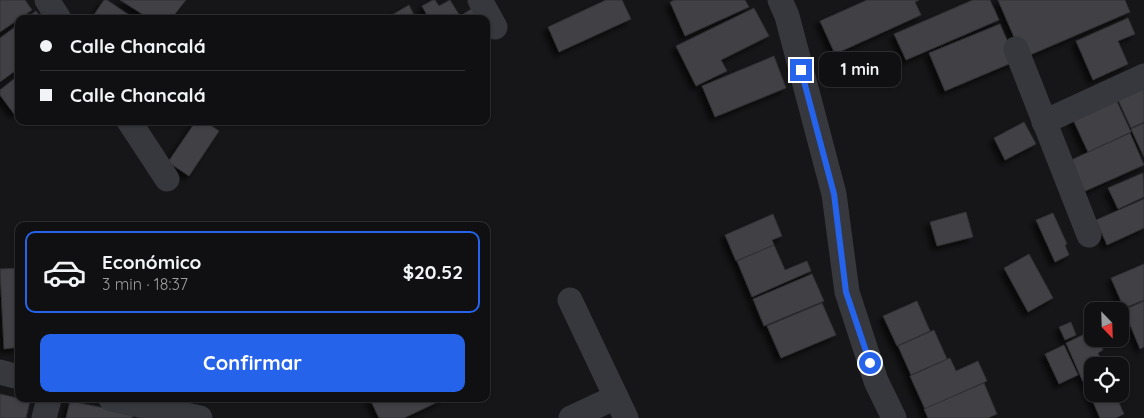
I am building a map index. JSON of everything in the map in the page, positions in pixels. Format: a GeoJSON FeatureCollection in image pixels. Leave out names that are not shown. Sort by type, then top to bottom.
{"type":"FeatureCollection","features":[{"type":"Feature","properties":{"kind":"street"},"geometry":{"type":"LineString","coordinates":[[47,0],[57,15]]}},
{"type":"Feature","properties":{"kind":"street"},"geometry":{"type":"LineString","coordinates":[[480,0],[488,15]]}},
{"type":"Feature","properties":{"kind":"street"},"geometry":{"type":"LineString","coordinates":[[780,0],[788,16],[834,194],[846,292],[876,381],[894,418]]}},
{"type":"Feature","properties":{"kind":"street"},"geometry":{"type":"LineString","coordinates":[[490,18],[495,27]]}},
{"type":"Feature","properties":{"kind":"street"},"geometry":{"type":"LineString","coordinates":[[1016,49],[1089,235]]}},
{"type":"Feature","properties":{"kind":"street"},"geometry":{"type":"LineString","coordinates":[[1044,122],[1144,76]]}},
{"type":"Feature","properties":{"kind":"street"},"geometry":{"type":"LineString","coordinates":[[132,125],[167,179]]}},
{"type":"Feature","properties":{"kind":"street"},"geometry":{"type":"LineString","coordinates":[[570,300],[621,407],[571,418]]}},
{"type":"Feature","properties":{"kind":"street"},"geometry":{"type":"LineString","coordinates":[[0,372],[15,376]]}},
{"type":"Feature","properties":{"kind":"street"},"geometry":{"type":"LineString","coordinates":[[44,418],[48,402]]}},
{"type":"Feature","properties":{"kind":"street"},"geometry":{"type":"LineString","coordinates":[[125,402],[200,418]]}},
{"type":"Feature","properties":{"kind":"building"},"geometry":{"type":"Polygon","coordinates":[[[0,0],[25,0],[32,10],[25,15],[15,15],[15,22],[0,32],[0,0]]]}},
{"type":"Feature","properties":{"kind":"building"},"geometry":{"type":"Polygon","coordinates":[[[104,0],[107,0],[129,15],[94,15],[104,0]]]}},
{"type":"Feature","properties":{"kind":"building"},"geometry":{"type":"Polygon","coordinates":[[[120,0],[186,0],[174,15],[144,15],[120,0]]]}},
{"type":"Feature","properties":{"kind":"building"},"geometry":{"type":"Polygon","coordinates":[[[435,0],[439,6],[450,0],[459,15],[427,15],[422,6],[435,0]]]}},
{"type":"Feature","properties":{"kind":"building"},"geometry":{"type":"Polygon","coordinates":[[[606,0],[622,0],[631,19],[559,52],[548,27],[606,0]]]}},
{"type":"Feature","properties":{"kind":"building"},"geometry":{"type":"Polygon","coordinates":[[[675,0],[745,0],[749,7],[685,36],[670,2],[675,0]]]}},
{"type":"Feature","properties":{"kind":"building"},"geometry":{"type":"Polygon","coordinates":[[[867,0],[919,0],[915,2],[921,15],[835,54],[820,21],[867,0]]]}},
{"type":"Feature","properties":{"kind":"building"},"geometry":{"type":"Polygon","coordinates":[[[973,0],[990,0],[999,20],[906,60],[894,34],[973,0]]]}},
{"type":"Feature","properties":{"kind":"building"},"geometry":{"type":"Polygon","coordinates":[[[998,0],[1125,0],[1130,12],[1023,58],[998,0]]]}},
{"type":"Feature","properties":{"kind":"building"},"geometry":{"type":"Polygon","coordinates":[[[409,5],[414,15],[392,15],[409,5]]]}},
{"type":"Feature","properties":{"kind":"building"},"geometry":{"type":"Polygon","coordinates":[[[473,8],[477,15],[462,15],[473,8]]]}},
{"type":"Feature","properties":{"kind":"building"},"geometry":{"type":"Polygon","coordinates":[[[754,8],[769,36],[721,60],[727,71],[696,86],[676,46],[754,8]]]}},
{"type":"Feature","properties":{"kind":"building"},"geometry":{"type":"Polygon","coordinates":[[[36,11],[39,15],[30,15],[36,11]]]}},
{"type":"Feature","properties":{"kind":"building"},"geometry":{"type":"Polygon","coordinates":[[[1128,18],[1135,34],[1118,41],[1128,64],[1093,80],[1076,41],[1128,18]]]}},
{"type":"Feature","properties":{"kind":"building"},"geometry":{"type":"Polygon","coordinates":[[[1000,24],[1016,61],[945,91],[929,53],[1000,24]]]}},
{"type":"Feature","properties":{"kind":"building"},"geometry":{"type":"Polygon","coordinates":[[[15,27],[15,71],[0,82],[0,38],[15,27]]]}},
{"type":"Feature","properties":{"kind":"building"},"geometry":{"type":"Polygon","coordinates":[[[774,56],[786,88],[715,117],[702,86],[774,56]]]}},
{"type":"Feature","properties":{"kind":"building"},"geometry":{"type":"Polygon","coordinates":[[[1144,77],[1144,122],[1131,128],[1114,91],[1144,77]]]}},
{"type":"Feature","properties":{"kind":"building"},"geometry":{"type":"Polygon","coordinates":[[[15,78],[14,114],[0,95],[0,90],[15,78]]]}},
{"type":"Feature","properties":{"kind":"building"},"geometry":{"type":"Polygon","coordinates":[[[1113,93],[1131,132],[1088,152],[1070,113],[1113,93]]]}},
{"type":"Feature","properties":{"kind":"building"},"geometry":{"type":"Polygon","coordinates":[[[1024,122],[1036,144],[1005,160],[994,138],[1024,122]]]}},
{"type":"Feature","properties":{"kind":"building"},"geometry":{"type":"Polygon","coordinates":[[[1144,123],[1144,157],[1131,129],[1144,123]]]}},
{"type":"Feature","properties":{"kind":"building"},"geometry":{"type":"Polygon","coordinates":[[[193,125],[210,125],[219,131],[189,176],[168,162],[193,125]]]}},
{"type":"Feature","properties":{"kind":"building"},"geometry":{"type":"Polygon","coordinates":[[[1130,133],[1144,165],[1083,192],[1069,161],[1130,133]]]}},
{"type":"Feature","properties":{"kind":"building"},"geometry":{"type":"Polygon","coordinates":[[[1143,173],[1144,197],[1118,209],[1108,188],[1143,173]]]}},
{"type":"Feature","properties":{"kind":"building"},"geometry":{"type":"Polygon","coordinates":[[[1144,199],[1144,228],[1107,245],[1096,220],[1144,199]]]}},
{"type":"Feature","properties":{"kind":"building"},"geometry":{"type":"Polygon","coordinates":[[[966,212],[973,237],[937,246],[930,222],[966,212]]]}},
{"type":"Feature","properties":{"kind":"building"},"geometry":{"type":"Polygon","coordinates":[[[1053,213],[1067,244],[1065,245],[1069,255],[1055,262],[1036,220],[1053,213]]]}},
{"type":"Feature","properties":{"kind":"building"},"geometry":{"type":"Polygon","coordinates":[[[773,214],[782,236],[772,240],[774,245],[736,261],[725,235],[773,214]]]}},
{"type":"Feature","properties":{"kind":"building"},"geometry":{"type":"Polygon","coordinates":[[[774,245],[785,270],[807,261],[811,271],[752,297],[737,261],[774,245]]]}},
{"type":"Feature","properties":{"kind":"building"},"geometry":{"type":"Polygon","coordinates":[[[1029,254],[1053,298],[1028,312],[1004,268],[1029,254]]]}},
{"type":"Feature","properties":{"kind":"building"},"geometry":{"type":"Polygon","coordinates":[[[1144,264],[1144,300],[1129,306],[1129,302],[1121,302],[1111,278],[1144,264]]]}},
{"type":"Feature","properties":{"kind":"building"},"geometry":{"type":"Polygon","coordinates":[[[15,268],[15,348],[4,349],[0,269],[15,268]]]}},
{"type":"Feature","properties":{"kind":"building"},"geometry":{"type":"Polygon","coordinates":[[[812,274],[824,301],[764,326],[753,299],[812,274]]]}},
{"type":"Feature","properties":{"kind":"building"},"geometry":{"type":"Polygon","coordinates":[[[917,301],[930,331],[897,346],[883,316],[917,301]]]}},
{"type":"Feature","properties":{"kind":"building"},"geometry":{"type":"Polygon","coordinates":[[[1144,301],[1144,347],[1140,349],[1129,322],[1129,308],[1144,301]]]}},
{"type":"Feature","properties":{"kind":"building"},"geometry":{"type":"Polygon","coordinates":[[[822,303],[836,335],[781,358],[767,326],[822,303]]]}},
{"type":"Feature","properties":{"kind":"building"},"geometry":{"type":"Polygon","coordinates":[[[1071,322],[1076,335],[1065,340],[1059,327],[1071,322]]]}},
{"type":"Feature","properties":{"kind":"building"},"geometry":{"type":"Polygon","coordinates":[[[934,330],[947,359],[911,375],[898,346],[934,330]]]}},
{"type":"Feature","properties":{"kind":"building"},"geometry":{"type":"Polygon","coordinates":[[[1084,334],[1084,348],[1102,348],[1103,350],[1098,353],[1100,357],[1084,357],[1084,382],[1083,382],[1066,343],[1084,334]]]}},
{"type":"Feature","properties":{"kind":"building"},"geometry":{"type":"Polygon","coordinates":[[[1064,345],[1078,375],[1059,384],[1045,354],[1064,345]]]}},
{"type":"Feature","properties":{"kind":"building"},"geometry":{"type":"Polygon","coordinates":[[[950,358],[956,371],[978,361],[987,381],[925,409],[910,376],[950,358]]]}},
{"type":"Feature","properties":{"kind":"building"},"geometry":{"type":"Polygon","coordinates":[[[984,383],[997,414],[988,418],[928,418],[924,409],[984,383]]]}},
{"type":"Feature","properties":{"kind":"building"},"geometry":{"type":"Polygon","coordinates":[[[0,394],[15,398],[15,402],[30,402],[26,418],[0,418],[0,394]]]}},
{"type":"Feature","properties":{"kind":"building"},"geometry":{"type":"Polygon","coordinates":[[[70,402],[133,414],[132,418],[66,418],[70,402]]]}},
{"type":"Feature","properties":{"kind":"building"},"geometry":{"type":"Polygon","coordinates":[[[371,402],[438,402],[404,418],[379,418],[371,402]]]}},
{"type":"Feature","properties":{"kind":"building"},"geometry":{"type":"Polygon","coordinates":[[[1093,402],[1119,402],[1124,414],[1116,418],[1100,418],[1093,402]]]}},
{"type":"Feature","properties":{"kind":"route"},"geometry":{"type":"LineString","coordinates":[[801,70],[834,194],[846,292],[870,363]]}}]}
